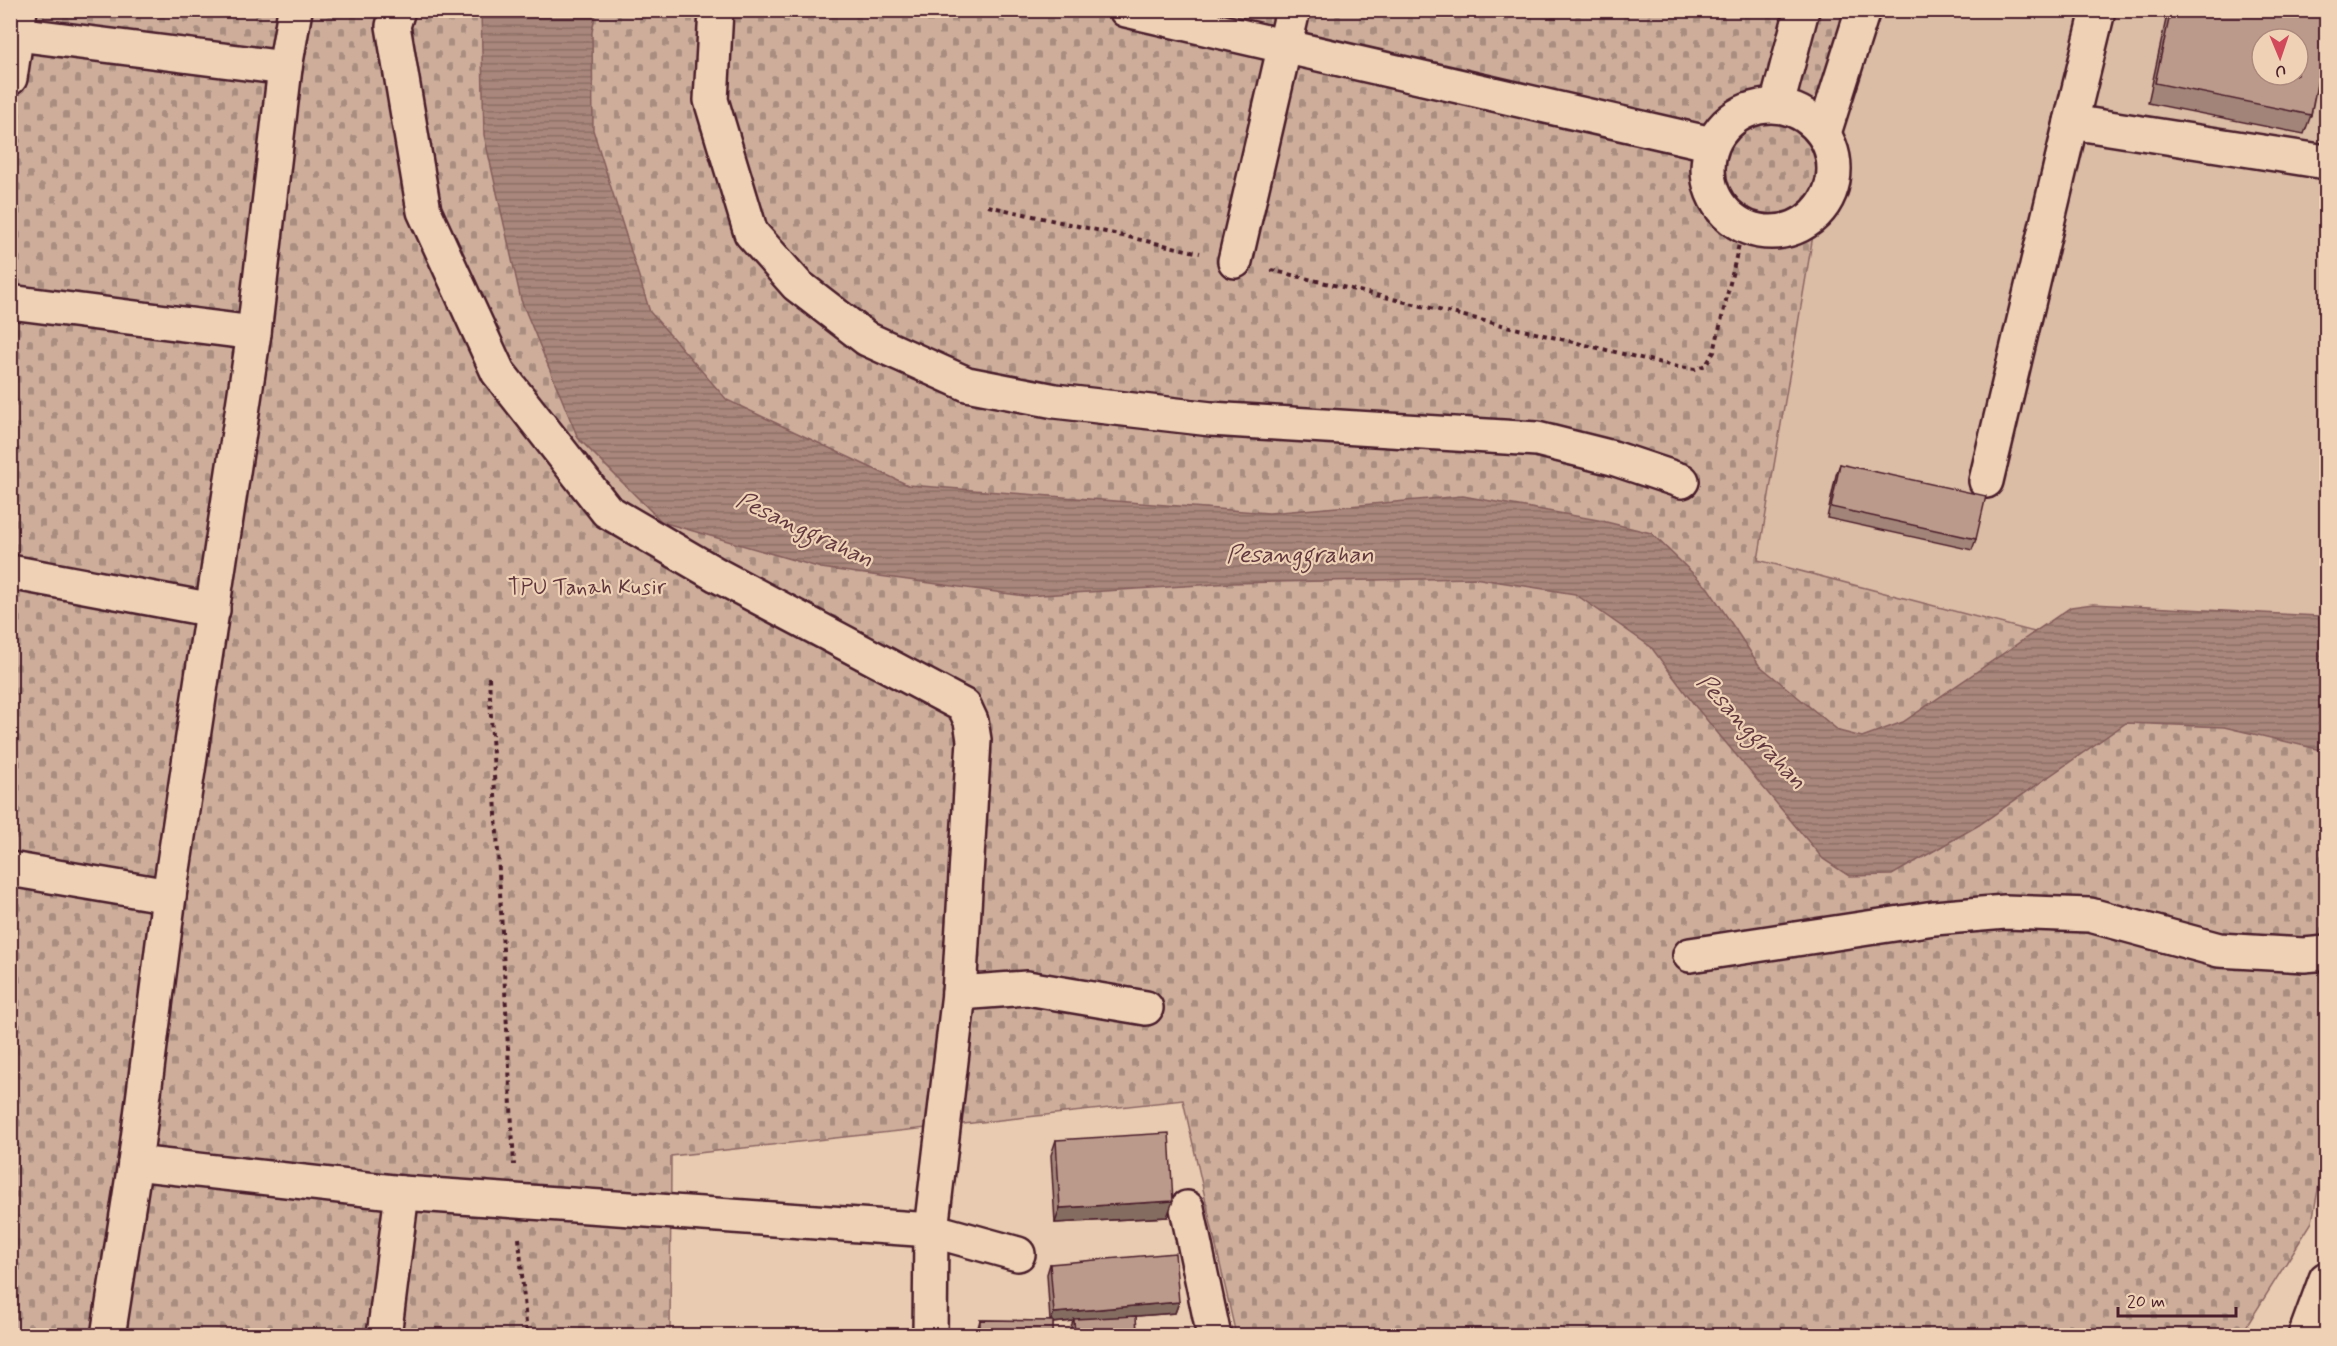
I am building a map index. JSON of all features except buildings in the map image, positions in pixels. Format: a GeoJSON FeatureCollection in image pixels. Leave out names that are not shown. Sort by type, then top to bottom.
{"type":"FeatureCollection","features":[{"type":"Feature","properties":{"kind":"street"},"geometry":{"type":"LineString","coordinates":[[108,1335],[135,1163],[169,896],[254,333],[285,68],[295,10]]}},
{"type":"Feature","properties":{"kind":"street"},"geometry":{"type":"LineString","coordinates":[[398,10],[393,26],[424,211],[498,372],[607,511],[717,574],[964,706],[971,721],[974,740],[959,993],[931,1230],[930,1335]]}},
{"type":"Feature","properties":{"kind":"street"},"geometry":{"type":"LineString","coordinates":[[716,10],[711,100],[751,233],[797,285],[867,339],[967,384],[1055,401],[1211,419],[1537,439],[1614,458],[1682,481]]}},
{"type":"Feature","properties":{"kind":"street"},"geometry":{"type":"LineString","coordinates":[[1126,10],[1712,144]]}},
{"type":"Feature","properties":{"kind":"street"},"geometry":{"type":"LineString","coordinates":[[1235,261],[1293,10]]}},
{"type":"Feature","properties":{"kind":"street"},"geometry":{"type":"LineString","coordinates":[[1777,105],[1802,10]]}},
{"type":"Feature","properties":{"kind":"street"},"geometry":{"type":"LineString","coordinates":[[1824,133],[1863,10]]}},
{"type":"Feature","properties":{"kind":"street"},"geometry":{"type":"LineString","coordinates":[[1986,481],[2097,15]]}},
{"type":"Feature","properties":{"kind":"street"},"geometry":{"type":"LineString","coordinates":[[10,78],[19,22],[285,68]]}},
{"type":"Feature","properties":{"kind":"street"},"geometry":{"type":"LineString","coordinates":[[1777,105],[1804,114],[1824,133],[1836,172],[1820,211],[1784,232],[1743,227],[1718,206],[1707,176],[1712,144],[1738,114],[1777,105]]}},
{"type":"Feature","properties":{"kind":"street"},"geometry":{"type":"LineString","coordinates":[[2071,122],[2326,162]]}},
{"type":"Feature","properties":{"kind":"street"},"geometry":{"type":"LineString","coordinates":[[10,302],[254,333]]}},
{"type":"Feature","properties":{"kind":"street"},"geometry":{"type":"LineString","coordinates":[[10,572],[213,610]]}},
{"type":"Feature","properties":{"kind":"street"},"geometry":{"type":"LineString","coordinates":[[10,869],[169,896]]}},
{"type":"Feature","properties":{"kind":"street"},"geometry":{"type":"LineString","coordinates":[[1690,955],[1934,918],[2005,912],[2090,915],[2219,950],[2304,955],[2326,953]]}},
{"type":"Feature","properties":{"kind":"street"},"geometry":{"type":"LineString","coordinates":[[959,993],[1027,988],[1146,1008]]}},
{"type":"Feature","properties":{"kind":"street"},"geometry":{"type":"LineString","coordinates":[[135,1163],[402,1193],[931,1230],[1018,1254]]}},
{"type":"Feature","properties":{"kind":"street"},"geometry":{"type":"LineString","coordinates":[[384,1335],[402,1193]]}},
{"type":"Feature","properties":{"kind":"street"},"geometry":{"type":"LineString","coordinates":[[1187,1208],[1214,1335]]}},
{"type":"Feature","properties":{"kind":"street"},"geometry":{"type":"LineString","coordinates":[[2305,1335],[2326,1279]]}},
{"type":"Feature","properties":{"kind":"path"},"geometry":{"type":"LineString","coordinates":[[988,206],[1235,261],[1695,369],[1706,365],[1714,352],[1743,227]]}},
{"type":"Feature","properties":{"kind":"path"},"geometry":{"type":"LineString","coordinates":[[489,677],[516,1202],[527,1335]]}},
{"type":"Feature","properties":{"kind":"shaded area"},"geometry":{"type":"Polygon","coordinates":[[[1851,11],[2326,11],[2326,708],[1758,560],[1851,11]]]}},
{"type":"Feature","properties":{"kind":"green space","name":"TPU Tanah Kusir"},"geometry":{"type":"Polygon","coordinates":[[[10,11],[1851,11],[1758,560],[2326,708],[2326,1147],[2312,1222],[2241,1335],[1236,1335],[1183,1100],[671,1156],[670,1335],[11,1335],[10,11]]]}},
{"type":"Feature","properties":{"kind":"water","name":"Pesanggrahan"},"geometry":{"type":"Polygon","coordinates":[[[481,11],[596,11],[592,32],[593,130],[650,312],[727,400],[908,485],[1269,513],[1463,496],[1598,520],[1651,533],[1708,588],[1759,665],[1839,731],[1862,737],[1903,722],[2071,607],[2093,604],[2319,616],[2326,671],[2326,751],[2224,727],[2126,723],[1979,825],[1892,875],[1849,876],[1823,859],[1696,707],[1651,647],[1575,594],[1474,578],[1232,583],[1025,596],[821,568],[662,522],[578,438],[521,300],[484,135],[481,11]]]}}]}
